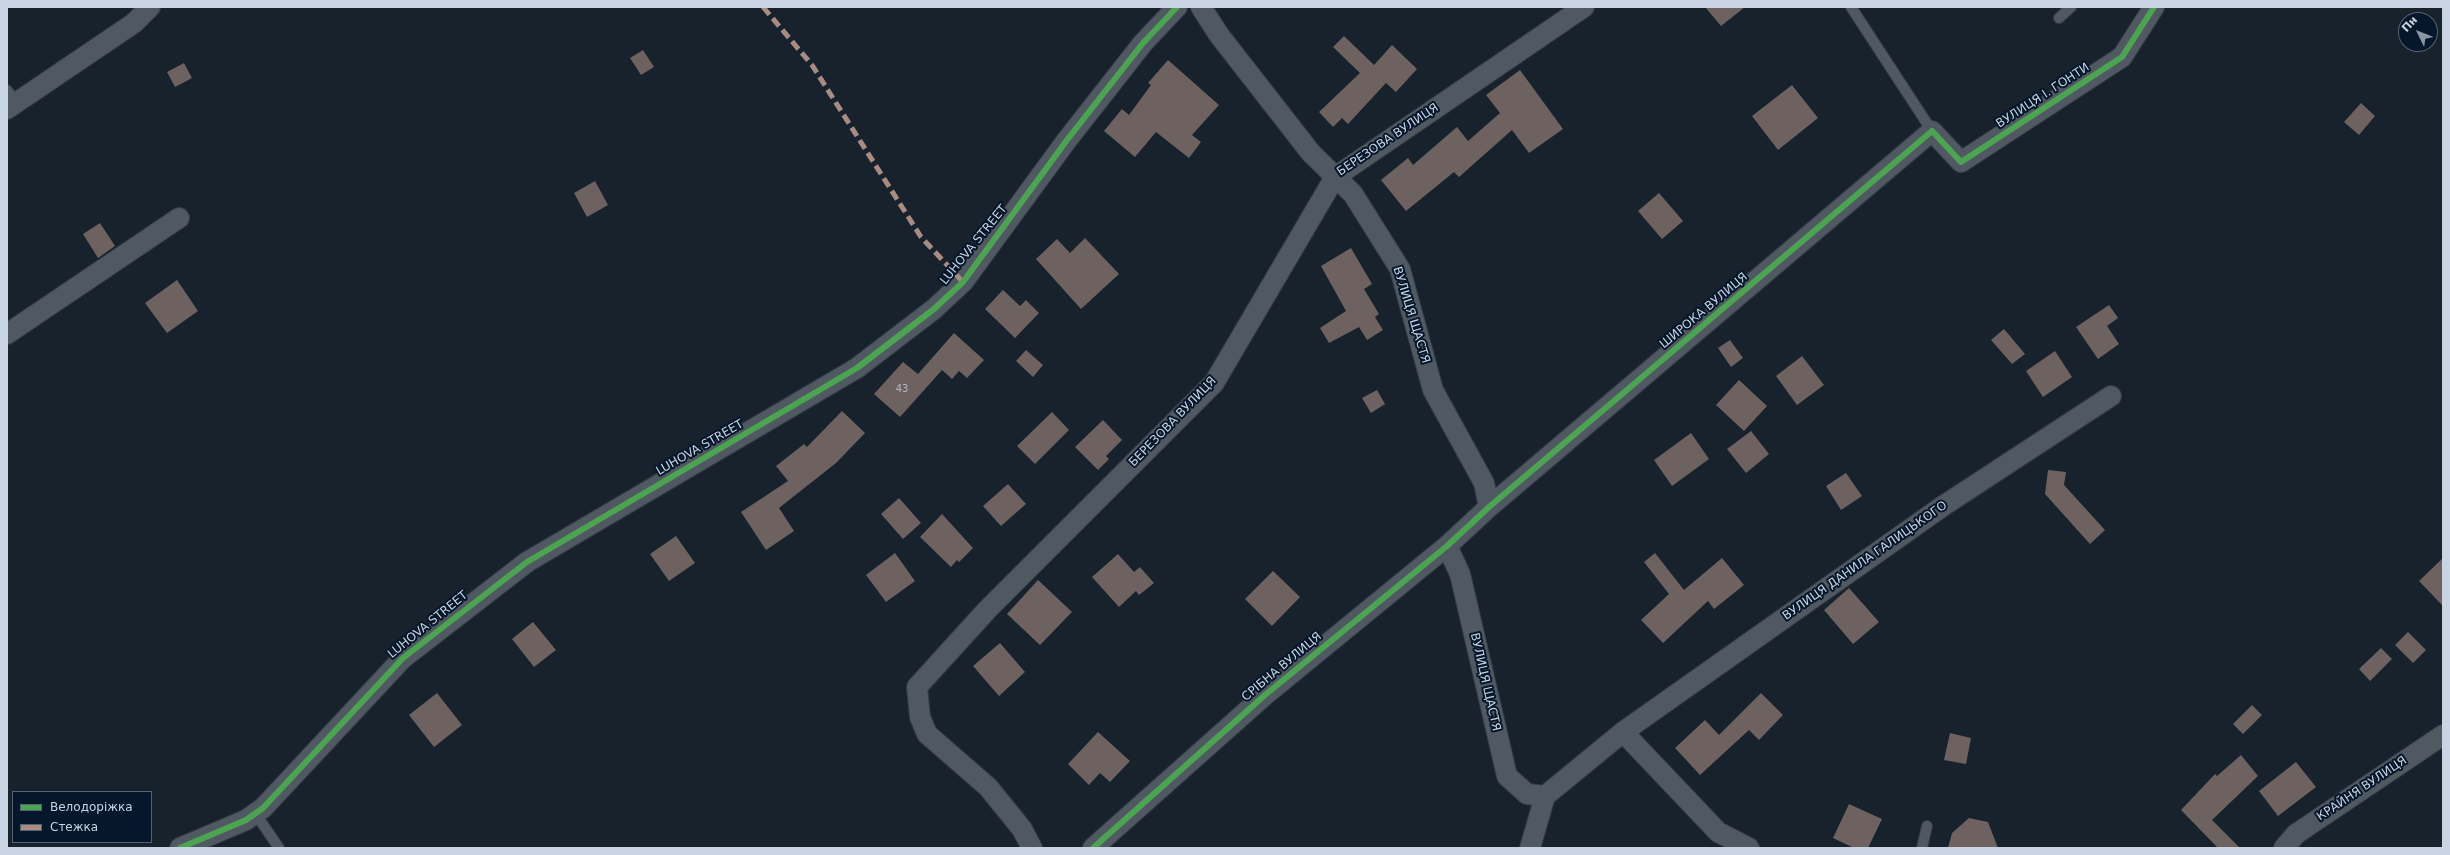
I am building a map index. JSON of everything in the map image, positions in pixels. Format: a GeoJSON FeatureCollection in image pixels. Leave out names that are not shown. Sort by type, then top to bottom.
{"type":"FeatureCollection","features":[{"type":"Feature","properties":{"kind":"street"},"geometry":{"type":"LineString","coordinates":[[10,100],[134,24],[150,7]]}},
{"type":"Feature","properties":{"kind":"street","name":"LUHOVA STREET"},"geometry":{"type":"LineString","coordinates":[[180,848],[246,820],[263,808],[403,658],[521,566],[857,368],[934,309],[962,282],[1067,140],[1143,43],[1177,7]]}},
{"type":"Feature","properties":{"kind":"street","name":"ВУЛИЦЯ ЩАСТЯ"},"geometry":{"type":"LineString","coordinates":[[1201,7],[1219,35],[1306,147],[1334,177],[1353,194],[1400,269],[1433,390],[1484,483],[1490,507]]}},
{"type":"Feature","properties":{"kind":"street","name":"БЕРЕЗОВА ВУЛИЦЯ"},"geometry":{"type":"LineString","coordinates":[[1032,848],[1022,829],[988,787],[927,734],[920,717],[917,687],[987,610],[1214,383],[1334,177],[1584,7]]}},
{"type":"Feature","properties":{"kind":"street","name":"ВУЛИЦЯ І. ГОНТИ"},"geometry":{"type":"LineString","coordinates":[[1932,131],[1961,162],[2122,57],[2154,7]]}},
{"type":"Feature","properties":{"kind":"street","name":"ШИРОКА ВУЛИЦЯ"},"geometry":{"type":"LineString","coordinates":[[1490,507],[1932,131]]}},
{"type":"Feature","properties":{"kind":"street"},"geometry":{"type":"LineString","coordinates":[[7,334],[179,218]]}},
{"type":"Feature","properties":{"kind":"street","name":"ВУЛИЦЯ ДАНИЛА ГАЛИЦЬКОГО"},"geometry":{"type":"LineString","coordinates":[[1545,796],[1623,732],[1943,506],[2111,396]]}},
{"type":"Feature","properties":{"kind":"street","name":"СРІБНА ВУЛИЦЯ"},"geometry":{"type":"LineString","coordinates":[[1093,848],[1265,695],[1447,546],[1490,507]]}},
{"type":"Feature","properties":{"kind":"street","name":"ВУЛИЦЯ ЩАСТЯ"},"geometry":{"type":"LineString","coordinates":[[1447,546],[1460,574],[1507,776],[1527,794],[1545,796]]}},
{"type":"Feature","properties":{"kind":"street"},"geometry":{"type":"LineString","coordinates":[[1623,732],[1718,832],[1749,848]]}},
{"type":"Feature","properties":{"kind":"street","name":"КРАЙНЯ ВУЛИЦЯ"},"geometry":{"type":"LineString","coordinates":[[2284,848],[2296,834],[2443,735]]}},
{"type":"Feature","properties":{"kind":"street"},"geometry":{"type":"LineString","coordinates":[[1530,848],[1545,796]]}},
{"type":"Feature","properties":{"kind":"lane"},"geometry":{"type":"LineString","coordinates":[[1851,7],[1932,131]]}},
{"type":"Feature","properties":{"kind":"lane"},"geometry":{"type":"LineString","coordinates":[[2059,18],[2071,7]]}},
{"type":"Feature","properties":{"kind":"lane"},"geometry":{"type":"LineString","coordinates":[[255,813],[279,848]]}},
{"type":"Feature","properties":{"kind":"lane"},"geometry":{"type":"LineString","coordinates":[[1922,848],[1927,826]]}},
{"type":"Feature","properties":{"kind":"building"},"geometry":{"type":"Polygon","coordinates":[[[1705,7],[1745,7],[1721,26],[1705,7]]]}},
{"type":"Feature","properties":{"kind":"building"},"geometry":{"type":"Polygon","coordinates":[[[1344,36],[1374,65],[1392,45],[1417,69],[1396,92],[1386,83],[1348,124],[1342,118],[1333,127],[1319,112],[1360,73],[1333,47],[1344,36]]]}},
{"type":"Feature","properties":{"kind":"building"},"geometry":{"type":"Polygon","coordinates":[[[643,50],[654,67],[641,75],[630,58],[643,50]]]}},
{"type":"Feature","properties":{"kind":"building"},"geometry":{"type":"Polygon","coordinates":[[[1168,60],[1219,105],[1192,135],[1201,142],[1189,158],[1156,132],[1135,157],[1104,131],[1122,109],[1129,115],[1151,85],[1148,83],[1168,60]]]}},
{"type":"Feature","properties":{"kind":"building"},"geometry":{"type":"Polygon","coordinates":[[[184,63],[192,78],[175,87],[167,72],[184,63]]]}},
{"type":"Feature","properties":{"kind":"building"},"geometry":{"type":"Polygon","coordinates":[[[1520,70],[1563,129],[1529,153],[1512,130],[1459,177],[1454,172],[1406,211],[1381,180],[1408,158],[1413,165],[1457,127],[1468,141],[1500,113],[1486,95],[1520,70]]]}},
{"type":"Feature","properties":{"kind":"building"},"geometry":{"type":"Polygon","coordinates":[[[1792,85],[1818,118],[1778,150],[1752,116],[1792,85]]]}},
{"type":"Feature","properties":{"kind":"building"},"geometry":{"type":"Polygon","coordinates":[[[2361,103],[2375,116],[2359,135],[2344,122],[2361,103]]]}},
{"type":"Feature","properties":{"kind":"building"},"geometry":{"type":"Polygon","coordinates":[[[595,181],[608,205],[587,217],[574,193],[595,181]]]}},
{"type":"Feature","properties":{"kind":"building"},"geometry":{"type":"Polygon","coordinates":[[[1659,193],[1683,221],[1662,239],[1638,211],[1659,193]]]}},
{"type":"Feature","properties":{"kind":"building"},"geometry":{"type":"Polygon","coordinates":[[[100,223],[115,246],[98,258],[83,234],[100,223]]]}},
{"type":"Feature","properties":{"kind":"building"},"geometry":{"type":"Polygon","coordinates":[[[1085,238],[1119,274],[1081,309],[1036,259],[1057,239],[1070,253],[1085,238]]]}},
{"type":"Feature","properties":{"kind":"building"},"geometry":{"type":"Polygon","coordinates":[[[1351,248],[1372,284],[1364,289],[1379,314],[1375,317],[1383,330],[1367,340],[1359,327],[1329,343],[1320,328],[1346,311],[1321,266],[1351,248]]]}},
{"type":"Feature","properties":{"kind":"building"},"geometry":{"type":"Polygon","coordinates":[[[177,280],[198,311],[167,333],[145,303],[177,280]]]}},
{"type":"Feature","properties":{"kind":"building"},"geometry":{"type":"Polygon","coordinates":[[[1003,290],[1020,306],[1026,300],[1039,313],[1015,338],[985,309],[1003,290]]]}},
{"type":"Feature","properties":{"kind":"building"},"geometry":{"type":"Polygon","coordinates":[[[2109,305],[2118,318],[2107,326],[2119,344],[2098,359],[2076,327],[2109,305]]]}},
{"type":"Feature","properties":{"kind":"building"},"geometry":{"type":"Polygon","coordinates":[[[2004,329],[2025,354],[2012,364],[1991,340],[2004,329]]]}},
{"type":"Feature","properties":{"kind":"building"},"geometry":{"type":"Polygon","coordinates":[[[954,333],[984,360],[967,378],[959,371],[952,379],[942,370],[900,417],[874,394],[903,362],[918,374],[954,333]]]}},
{"type":"Feature","properties":{"kind":"building"},"geometry":{"type":"Polygon","coordinates":[[[1730,340],[1743,358],[1731,367],[1718,348],[1730,340]]]}},
{"type":"Feature","properties":{"kind":"building"},"geometry":{"type":"Polygon","coordinates":[[[1026,350],[1043,365],[1033,377],[1016,361],[1026,350]]]}},
{"type":"Feature","properties":{"kind":"building"},"geometry":{"type":"Polygon","coordinates":[[[2055,351],[2072,377],[2043,397],[2026,371],[2055,351]]]}},
{"type":"Feature","properties":{"kind":"building"},"geometry":{"type":"Polygon","coordinates":[[[1802,356],[1824,385],[1797,405],[1776,376],[1802,356]]]}},
{"type":"Feature","properties":{"kind":"building"},"geometry":{"type":"Polygon","coordinates":[[[1739,380],[1767,406],[1744,431],[1716,405],[1739,380]]]}},
{"type":"Feature","properties":{"kind":"building"},"geometry":{"type":"Polygon","coordinates":[[[1377,390],[1385,404],[1371,413],[1362,398],[1377,390]]]}},
{"type":"Feature","properties":{"kind":"building"},"geometry":{"type":"Polygon","coordinates":[[[842,411],[865,433],[836,463],[779,508],[794,531],[766,550],[741,512],[788,481],[776,466],[804,444],[807,447],[842,411]]]}},
{"type":"Feature","properties":{"kind":"building"},"geometry":{"type":"Polygon","coordinates":[[[1052,412],[1069,430],[1035,464],[1017,446],[1052,412]]]}},
{"type":"Feature","properties":{"kind":"building"},"geometry":{"type":"Polygon","coordinates":[[[1103,420],[1122,440],[1106,456],[1109,459],[1098,470],[1075,447],[1103,420]]]}},
{"type":"Feature","properties":{"kind":"building"},"geometry":{"type":"Polygon","coordinates":[[[1751,431],[1769,454],[1746,473],[1727,449],[1751,431]]]}},
{"type":"Feature","properties":{"kind":"building"},"geometry":{"type":"Polygon","coordinates":[[[1691,433],[1709,459],[1672,486],[1654,460],[1691,433]]]}},
{"type":"Feature","properties":{"kind":"building"},"geometry":{"type":"Polygon","coordinates":[[[2048,470],[2066,472],[2064,485],[2105,530],[2090,544],[2045,494],[2048,470]]]}},
{"type":"Feature","properties":{"kind":"building"},"geometry":{"type":"Polygon","coordinates":[[[1846,473],[1862,496],[1841,510],[1826,486],[1846,473]]]}},
{"type":"Feature","properties":{"kind":"building"},"geometry":{"type":"Polygon","coordinates":[[[1008,484],[1026,504],[1001,526],[983,506],[1008,484]]]}},
{"type":"Feature","properties":{"kind":"building"},"geometry":{"type":"Polygon","coordinates":[[[899,498],[921,523],[903,539],[881,514],[899,498]]]}},
{"type":"Feature","properties":{"kind":"building"},"geometry":{"type":"Polygon","coordinates":[[[942,514],[973,548],[959,562],[957,560],[951,567],[920,537],[942,514]]]}},
{"type":"Feature","properties":{"kind":"building"},"geometry":{"type":"Polygon","coordinates":[[[676,536],[695,563],[669,581],[650,554],[676,536]]]}},
{"type":"Feature","properties":{"kind":"building"},"geometry":{"type":"Polygon","coordinates":[[[895,553],[915,581],[886,602],[866,575],[895,553]]]}},
{"type":"Feature","properties":{"kind":"building"},"geometry":{"type":"Polygon","coordinates":[[[1655,553],[1684,590],[1722,558],[1744,585],[1714,609],[1708,601],[1663,643],[1641,620],[1669,594],[1644,562],[1655,553]]]}},
{"type":"Feature","properties":{"kind":"building"},"geometry":{"type":"Polygon","coordinates":[[[1118,554],[1134,572],[1140,567],[1154,583],[1139,595],[1136,591],[1119,607],[1092,577],[1118,554]]]}},
{"type":"Feature","properties":{"kind":"building"},"geometry":{"type":"Polygon","coordinates":[[[2443,558],[2443,606],[2419,581],[2443,558]]]}},
{"type":"Feature","properties":{"kind":"building"},"geometry":{"type":"Polygon","coordinates":[[[1273,571],[1300,597],[1272,626],[1245,599],[1273,571]]]}},
{"type":"Feature","properties":{"kind":"building"},"geometry":{"type":"Polygon","coordinates":[[[1038,580],[1072,612],[1040,645],[1007,614],[1038,580]]]}},
{"type":"Feature","properties":{"kind":"building"},"geometry":{"type":"Polygon","coordinates":[[[1849,588],[1879,622],[1853,644],[1824,610],[1849,588]]]}},
{"type":"Feature","properties":{"kind":"building"},"geometry":{"type":"Polygon","coordinates":[[[533,622],[556,650],[534,667],[512,639],[533,622]]]}},
{"type":"Feature","properties":{"kind":"building"},"geometry":{"type":"Polygon","coordinates":[[[2408,632],[2426,650],[2413,663],[2395,645],[2408,632]]]}},
{"type":"Feature","properties":{"kind":"building"},"geometry":{"type":"Polygon","coordinates":[[[1000,643],[1025,672],[999,696],[973,666],[1000,643]]]}},
{"type":"Feature","properties":{"kind":"building"},"geometry":{"type":"Polygon","coordinates":[[[2381,648],[2392,659],[2370,681],[2359,669],[2381,648]]]}},
{"type":"Feature","properties":{"kind":"building"},"geometry":{"type":"Polygon","coordinates":[[[437,693],[462,725],[434,747],[409,715],[437,693]]]}},
{"type":"Feature","properties":{"kind":"building"},"geometry":{"type":"Polygon","coordinates":[[[1761,693],[1783,715],[1759,740],[1749,730],[1700,775],[1675,748],[1705,720],[1719,735],[1761,693]]]}},
{"type":"Feature","properties":{"kind":"building"},"geometry":{"type":"Polygon","coordinates":[[[2252,705],[2262,715],[2243,734],[2233,724],[2252,705]]]}},
{"type":"Feature","properties":{"kind":"building"},"geometry":{"type":"Polygon","coordinates":[[[1098,732],[1130,761],[1110,782],[1100,773],[1089,785],[1068,764],[1098,732]]]}},
{"type":"Feature","properties":{"kind":"building"},"geometry":{"type":"Polygon","coordinates":[[[1950,733],[1971,738],[1966,764],[1944,760],[1950,733]]]}},
{"type":"Feature","properties":{"kind":"building"},"geometry":{"type":"Polygon","coordinates":[[[2241,755],[2258,776],[2212,820],[2240,848],[2218,848],[2181,810],[2215,774],[2217,776],[2241,755]]]}},
{"type":"Feature","properties":{"kind":"building"},"geometry":{"type":"Polygon","coordinates":[[[2296,762],[2316,787],[2278,816],[2259,791],[2296,762]]]}},
{"type":"Feature","properties":{"kind":"building"},"geometry":{"type":"Polygon","coordinates":[[[1849,804],[1882,819],[1868,848],[1854,848],[1833,838],[1849,804]]]}},
{"type":"Feature","properties":{"kind":"building"},"geometry":{"type":"Polygon","coordinates":[[[1969,818],[1988,822],[1998,848],[1948,848],[1952,833],[1969,818]]]}},
{"type":"Feature","properties":{"kind":"marked path"},"geometry":{"type":"LineString","coordinates":[[763,7],[812,65],[921,237],[963,282]]}},
{"type":"Feature","properties":{"kind":"cycle path"},"geometry":{"type":"LineString","coordinates":[[180,848],[246,820],[263,808],[403,658],[527,562],[857,368],[934,309],[963,282],[1067,140],[1143,43],[1177,7]]}},
{"type":"Feature","properties":{"kind":"cycle path"},"geometry":{"type":"LineString","coordinates":[[1093,848],[1265,695],[1447,546],[1489,507],[1932,131],[1961,162],[2122,57],[2154,7]]}}]}
